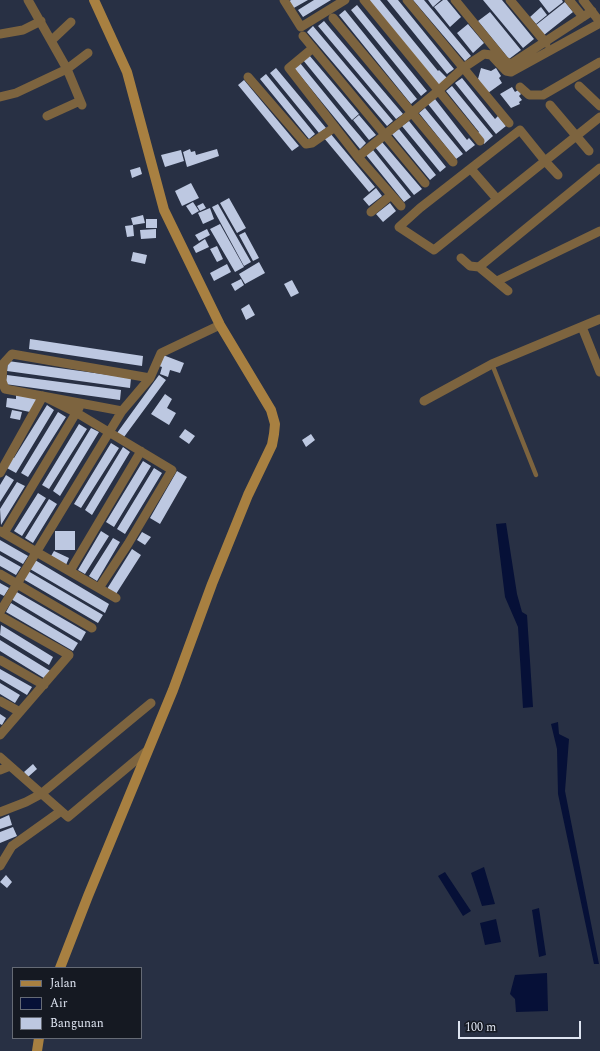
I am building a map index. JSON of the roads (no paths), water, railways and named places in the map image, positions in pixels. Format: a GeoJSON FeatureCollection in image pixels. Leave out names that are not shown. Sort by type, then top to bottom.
{"type":"FeatureCollection","features":[{"type":"Feature","properties":{"kind":"street"},"geometry":{"type":"LineString","coordinates":[[28,0],[52,40],[67,69],[81,103],[47,116]]}},
{"type":"Feature","properties":{"kind":"street"},"geometry":{"type":"LineString","coordinates":[[60,967],[173,690],[212,584],[248,496],[272,445],[275,424],[271,410],[220,325],[164,210],[127,72],[94,0]]}},
{"type":"Feature","properties":{"kind":"street"},"geometry":{"type":"LineString","coordinates":[[284,0],[300,27],[345,0]]}},
{"type":"Feature","properties":{"kind":"street"},"geometry":{"type":"LineString","coordinates":[[364,0],[480,141]]}},
{"type":"Feature","properties":{"kind":"street"},"geometry":{"type":"LineString","coordinates":[[407,0],[509,123]]}},
{"type":"Feature","properties":{"kind":"street"},"geometry":{"type":"LineString","coordinates":[[455,0],[508,64],[515,62],[546,43],[592,11]]}},
{"type":"Feature","properties":{"kind":"street"},"geometry":{"type":"LineString","coordinates":[[510,0],[546,43]]}},
{"type":"Feature","properties":{"kind":"street"},"geometry":{"type":"LineString","coordinates":[[569,0],[583,17]]}},
{"type":"Feature","properties":{"kind":"street"},"geometry":{"type":"LineString","coordinates":[[358,157],[438,91],[463,68],[484,54],[488,54],[506,71],[511,72],[600,22],[583,0]]}},
{"type":"Feature","properties":{"kind":"street"},"geometry":{"type":"LineString","coordinates":[[332,18],[453,162]]}},
{"type":"Feature","properties":{"kind":"street"},"geometry":{"type":"LineString","coordinates":[[0,34],[23,30],[41,21]]}},
{"type":"Feature","properties":{"kind":"street"},"geometry":{"type":"LineString","coordinates":[[52,40],[71,22]]}},
{"type":"Feature","properties":{"kind":"street"},"geometry":{"type":"LineString","coordinates":[[303,36],[425,183]]}},
{"type":"Feature","properties":{"kind":"street"},"geometry":{"type":"LineString","coordinates":[[313,48],[289,68],[358,157],[402,206]]}},
{"type":"Feature","properties":{"kind":"street"},"geometry":{"type":"LineString","coordinates":[[0,97],[16,93],[67,69],[88,53]]}},
{"type":"Feature","properties":{"kind":"street"},"geometry":{"type":"LineString","coordinates":[[520,87],[529,95],[543,95],[600,62]]}},
{"type":"Feature","properties":{"kind":"street"},"geometry":{"type":"LineString","coordinates":[[248,77],[306,144],[312,143],[335,127]]}},
{"type":"Feature","properties":{"kind":"street"},"geometry":{"type":"LineString","coordinates":[[579,86],[600,106]]}},
{"type":"Feature","properties":{"kind":"street"},"geometry":{"type":"LineString","coordinates":[[550,105],[589,151]]}},
{"type":"Feature","properties":{"kind":"street"},"geometry":{"type":"LineString","coordinates":[[558,175],[545,161],[520,130],[399,227],[434,250],[496,200],[545,161],[576,136],[600,117]]}},
{"type":"Feature","properties":{"kind":"street"},"geometry":{"type":"LineString","coordinates":[[471,168],[496,200]]}},
{"type":"Feature","properties":{"kind":"street"},"geometry":{"type":"LineString","coordinates":[[479,267],[600,168]]}},
{"type":"Feature","properties":{"kind":"street"},"geometry":{"type":"LineString","coordinates":[[371,212],[391,195]]}},
{"type":"Feature","properties":{"kind":"street"},"geometry":{"type":"LineString","coordinates":[[497,281],[600,231]]}},
{"type":"Feature","properties":{"kind":"street"},"geometry":{"type":"LineString","coordinates":[[461,258],[470,266],[479,267],[508,291]]}},
{"type":"Feature","properties":{"kind":"street"},"geometry":{"type":"LineString","coordinates":[[424,401],[492,364],[600,319]]}},
{"type":"Feature","properties":{"kind":"street"},"geometry":{"type":"LineString","coordinates":[[0,612],[122,411],[150,378],[160,353],[220,325]]}},
{"type":"Feature","properties":{"kind":"street"},"geometry":{"type":"LineString","coordinates":[[582,327],[600,372]]}},
{"type":"Feature","properties":{"kind":"street"},"geometry":{"type":"LineString","coordinates":[[122,411],[82,402],[5,389],[2,374],[3,364],[12,354],[150,378]]}},
{"type":"Feature","properties":{"kind":"street"},"geometry":{"type":"LineString","coordinates":[[43,396],[77,413],[172,470],[128,544],[99,588]]}},
{"type":"Feature","properties":{"kind":"street"},"geometry":{"type":"LineString","coordinates":[[0,473],[43,396]]}},
{"type":"Feature","properties":{"kind":"street"},"geometry":{"type":"LineString","coordinates":[[82,402],[77,413],[2,532],[116,598]]}},
{"type":"Feature","properties":{"kind":"street"},"geometry":{"type":"LineString","coordinates":[[70,571],[141,451]]}},
{"type":"Feature","properties":{"kind":"street"},"geometry":{"type":"LineString","coordinates":[[0,574],[92,628]]}},
{"type":"Feature","properties":{"kind":"street"},"geometry":{"type":"LineString","coordinates":[[0,616],[69,655],[0,735]]}},
{"type":"Feature","properties":{"kind":"street"},"geometry":{"type":"LineString","coordinates":[[0,660],[44,685]]}},
{"type":"Feature","properties":{"kind":"street"},"geometry":{"type":"LineString","coordinates":[[0,701],[20,712]]}},
{"type":"Feature","properties":{"kind":"street"},"geometry":{"type":"LineString","coordinates":[[0,812],[26,802],[41,794],[151,703]]}},
{"type":"Feature","properties":{"kind":"street"},"geometry":{"type":"LineString","coordinates":[[0,756],[68,817],[148,750]]}},
{"type":"Feature","properties":{"kind":"street"},"geometry":{"type":"LineString","coordinates":[[0,770],[10,766]]}},
{"type":"Feature","properties":{"kind":"street"},"geometry":{"type":"LineString","coordinates":[[0,851],[12,846],[61,811]]}},
{"type":"Feature","properties":{"kind":"street"},"geometry":{"type":"LineString","coordinates":[[0,866],[12,846]]}},
{"type":"Feature","properties":{"kind":"lane"},"geometry":{"type":"LineString","coordinates":[[492,364],[536,475]]}},
{"type":"Feature","properties":{"kind":"water"},"geometry":{"type":"Polygon","coordinates":[[[506,523],[517,594],[522,612],[527,615],[533,707],[523,708],[518,627],[505,597],[496,524],[506,523]]]}},
{"type":"Feature","properties":{"kind":"water"},"geometry":{"type":"Polygon","coordinates":[[[558,722],[559,734],[569,739],[565,791],[599,964],[594,964],[558,794],[557,749],[551,724],[558,722]]]}},
{"type":"Feature","properties":{"kind":"water"},"geometry":{"type":"Polygon","coordinates":[[[484,867],[495,904],[482,906],[471,873],[484,867]]]}},
{"type":"Feature","properties":{"kind":"water"},"geometry":{"type":"Polygon","coordinates":[[[445,872],[471,911],[463,916],[438,876],[445,872]]]}},
{"type":"Feature","properties":{"kind":"water"},"geometry":{"type":"Polygon","coordinates":[[[539,908],[546,955],[539,957],[532,910],[539,908]]]}},
{"type":"Feature","properties":{"kind":"water"},"geometry":{"type":"Polygon","coordinates":[[[496,919],[501,942],[485,945],[480,923],[496,919]]]}},
{"type":"Feature","properties":{"kind":"water"},"geometry":{"type":"Polygon","coordinates":[[[547,973],[548,1011],[516,1012],[515,999],[510,994],[515,975],[547,973]]]}}]}
